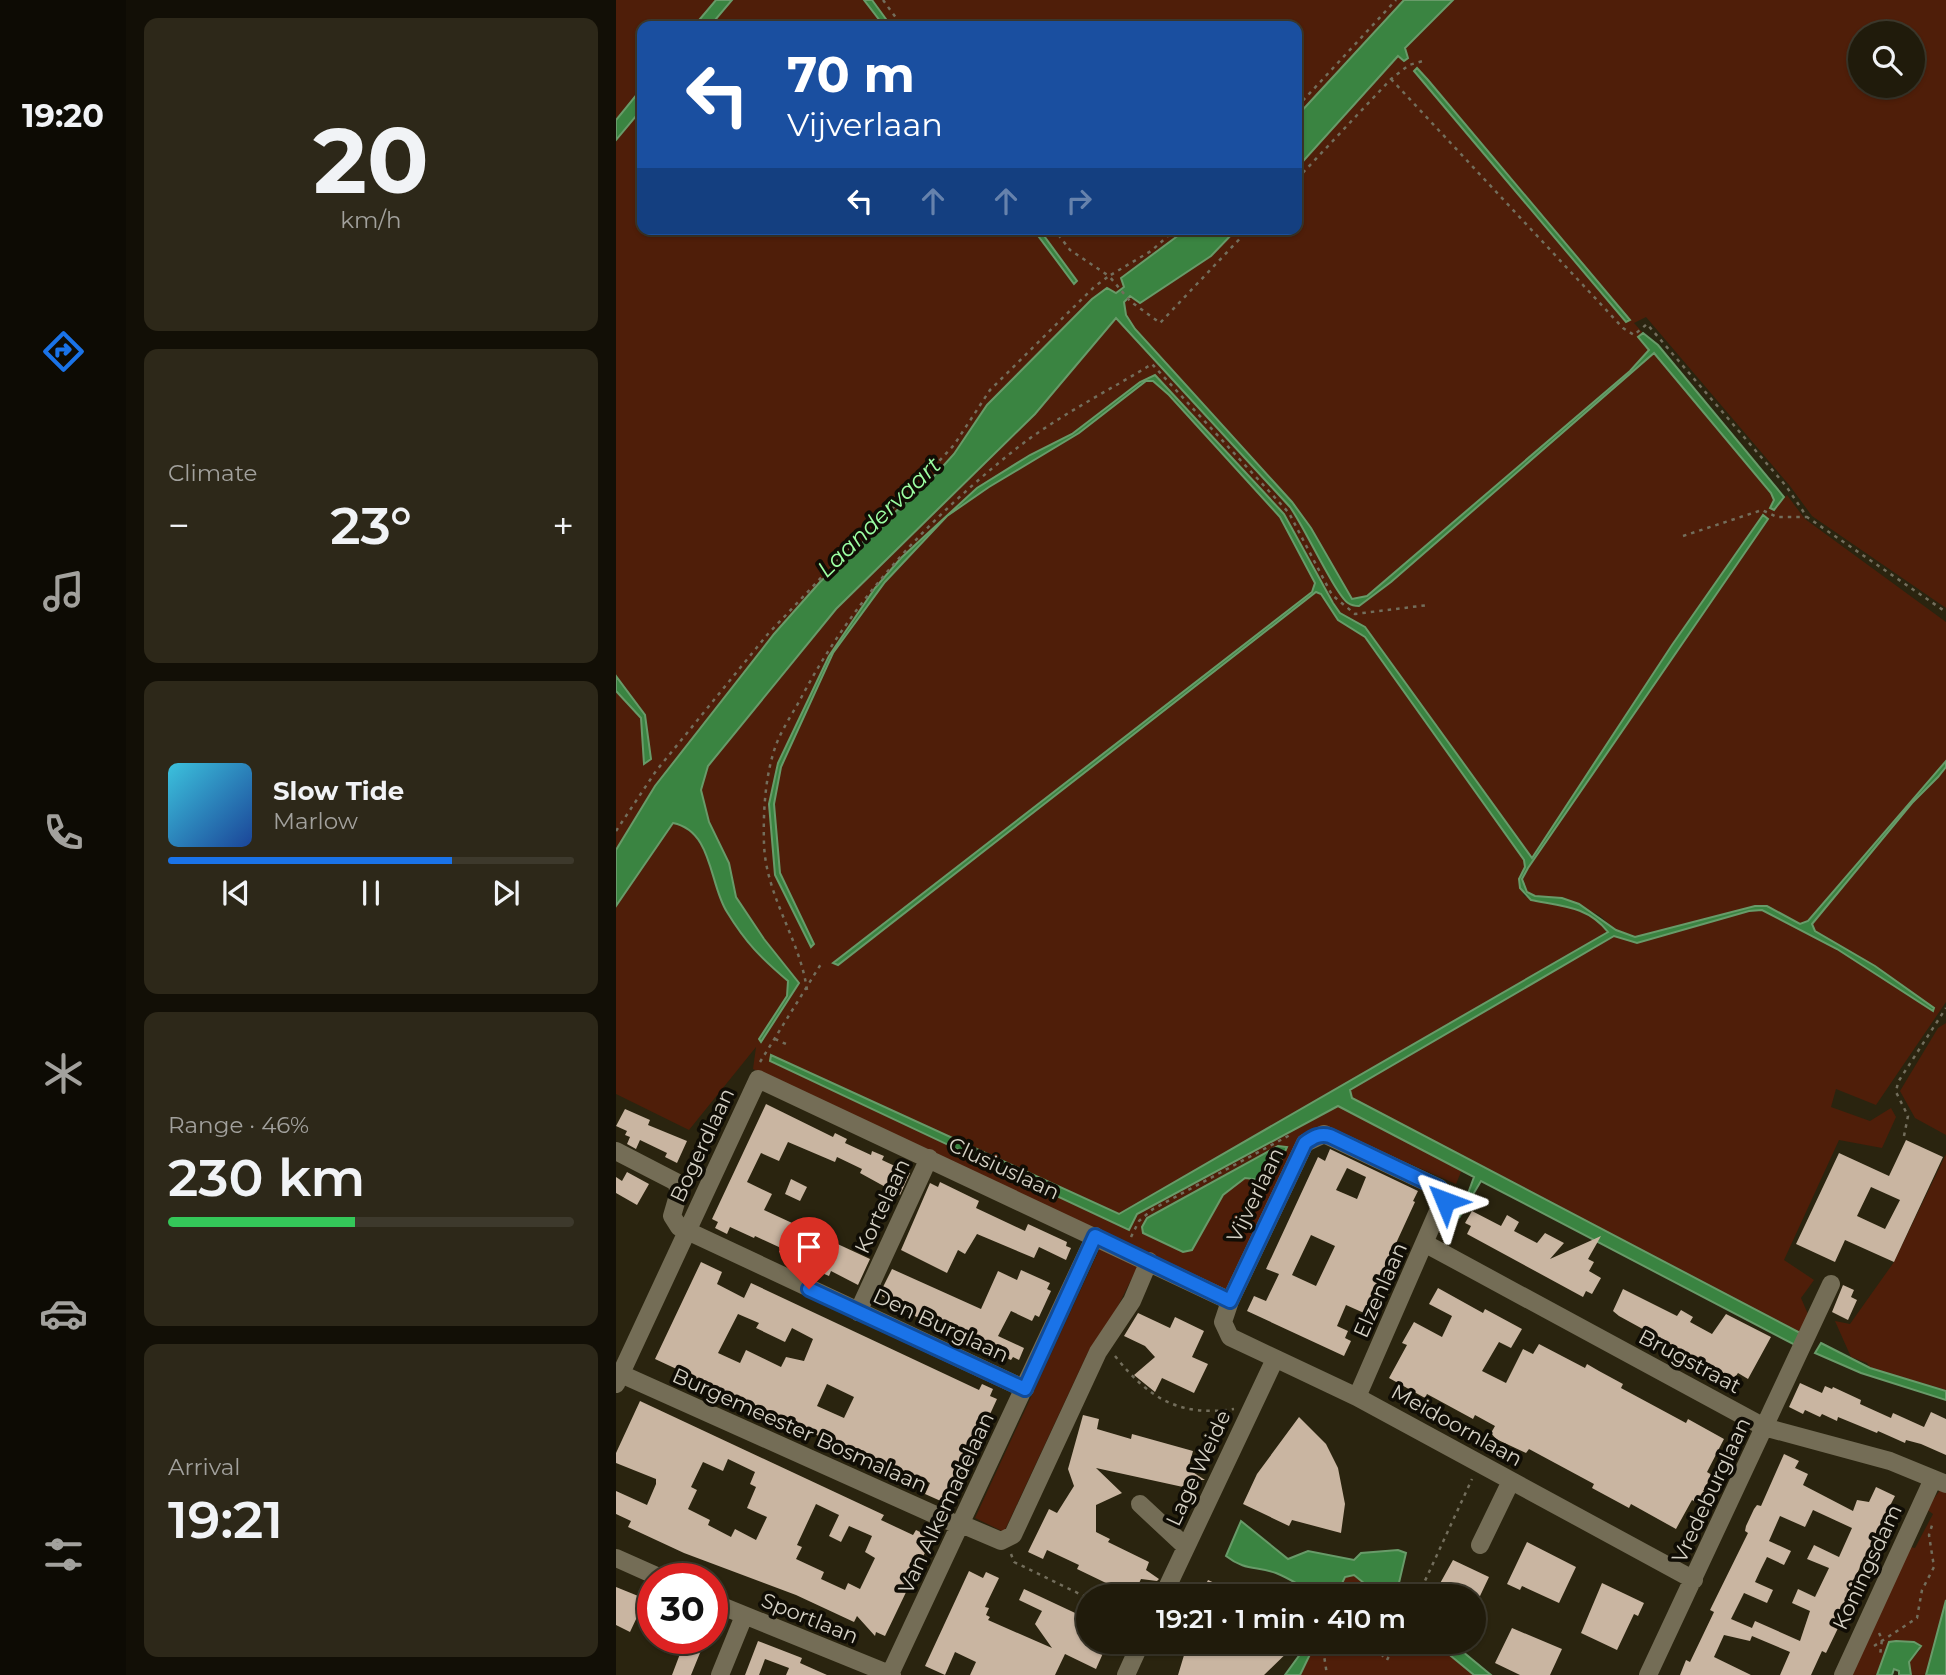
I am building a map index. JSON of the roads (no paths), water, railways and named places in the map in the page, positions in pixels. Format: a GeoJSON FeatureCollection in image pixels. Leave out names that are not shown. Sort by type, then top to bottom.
{"type":"FeatureCollection","features":[{"type":"Feature","properties":{"kind":"street","name":"Clusiuslaan"},"geometry":{"type":"LineString","coordinates":[[758,1079],[1230,1301]]}},
{"type":"Feature","properties":{"kind":"street","name":"Bogerdlaan"},"geometry":{"type":"LineString","coordinates":[[618,1379],[758,1079]]}},
{"type":"Feature","properties":{"kind":"street","name":"Vijverlaan"},"geometry":{"type":"LineString","coordinates":[[1230,1301],[1305,1143],[1317,1136],[1330,1136],[1439,1188],[1445,1195],[1445,1201]]}},
{"type":"Feature","properties":{"kind":"street","name":"Bogerdlaan"},"geometry":{"type":"LineString","coordinates":[[616,1151],[676,1182],[679,1192],[672,1216],[676,1225],[686,1231]]}},
{"type":"Feature","properties":{"kind":"street","name":"Kortelaan"},"geometry":{"type":"LineString","coordinates":[[859,1312],[929,1158]]}},
{"type":"Feature","properties":{"kind":"street","name":"Elzenlaan"},"geometry":{"type":"LineString","coordinates":[[1357,1397],[1445,1201]]}},
{"type":"Feature","properties":{"kind":"street","name":"Den Burglaan"},"geometry":{"type":"LineString","coordinates":[[686,1231],[1025,1389]]}},
{"type":"Feature","properties":{"kind":"street","name":"Van Alkemadelaan"},"geometry":{"type":"LineString","coordinates":[[891,1675],[1095,1236]]}},
{"type":"Feature","properties":{"kind":"street","name":"Brugstraat"},"geometry":{"type":"LineString","coordinates":[[1426,1244],[1765,1427],[1890,1461],[1940,1481]]}},
{"type":"Feature","properties":{"kind":"street","name":"Burgemeester Bosmalaan"},"geometry":{"type":"LineString","coordinates":[[618,1379],[961,1525],[1006,1541],[1013,1535],[1103,1344],[1132,1301],[1149,1261]]}},
{"type":"Feature","properties":{"kind":"street","name":"Vredeburglaan"},"geometry":{"type":"LineString","coordinates":[[1648,1675],[1831,1284]]}},
{"type":"Feature","properties":{"kind":"street","name":"Meidoornlaan"},"geometry":{"type":"LineString","coordinates":[[1230,1301],[1223,1315],[1226,1332],[1275,1359],[1357,1397],[1694,1580]]}},
{"type":"Feature","properties":{"kind":"street","name":"Lage Weide"},"geometry":{"type":"LineString","coordinates":[[1169,1584],[1275,1359]]}},
{"type":"Feature","properties":{"kind":"street"},"geometry":{"type":"LineString","coordinates":[[1480,1545],[1511,1481]]}},
{"type":"Feature","properties":{"kind":"street","name":"Koningsdam"},"geometry":{"type":"LineString","coordinates":[[1843,1675],[1940,1481]]}},
{"type":"Feature","properties":{"kind":"street"},"geometry":{"type":"LineString","coordinates":[[1140,1504],[1186,1547]]}},
{"type":"Feature","properties":{"kind":"street"},"geometry":{"type":"LineString","coordinates":[[616,1558],[637,1567]]}},
{"type":"Feature","properties":{"kind":"street","name":"Sportlaan"},"geometry":{"type":"LineString","coordinates":[[728,1609],[891,1675]]}},
{"type":"Feature","properties":{"kind":"street"},"geometry":{"type":"LineString","coordinates":[[720,1675],[744,1616]]}},
{"type":"Feature","properties":{"kind":"street"},"geometry":{"type":"LineString","coordinates":[[1126,1675],[1136,1654]]}},
{"type":"Feature","properties":{"kind":"water label","name":"Laandervaart"},"geometry":{"type":"Point","coordinates":[879,517]}}]}
